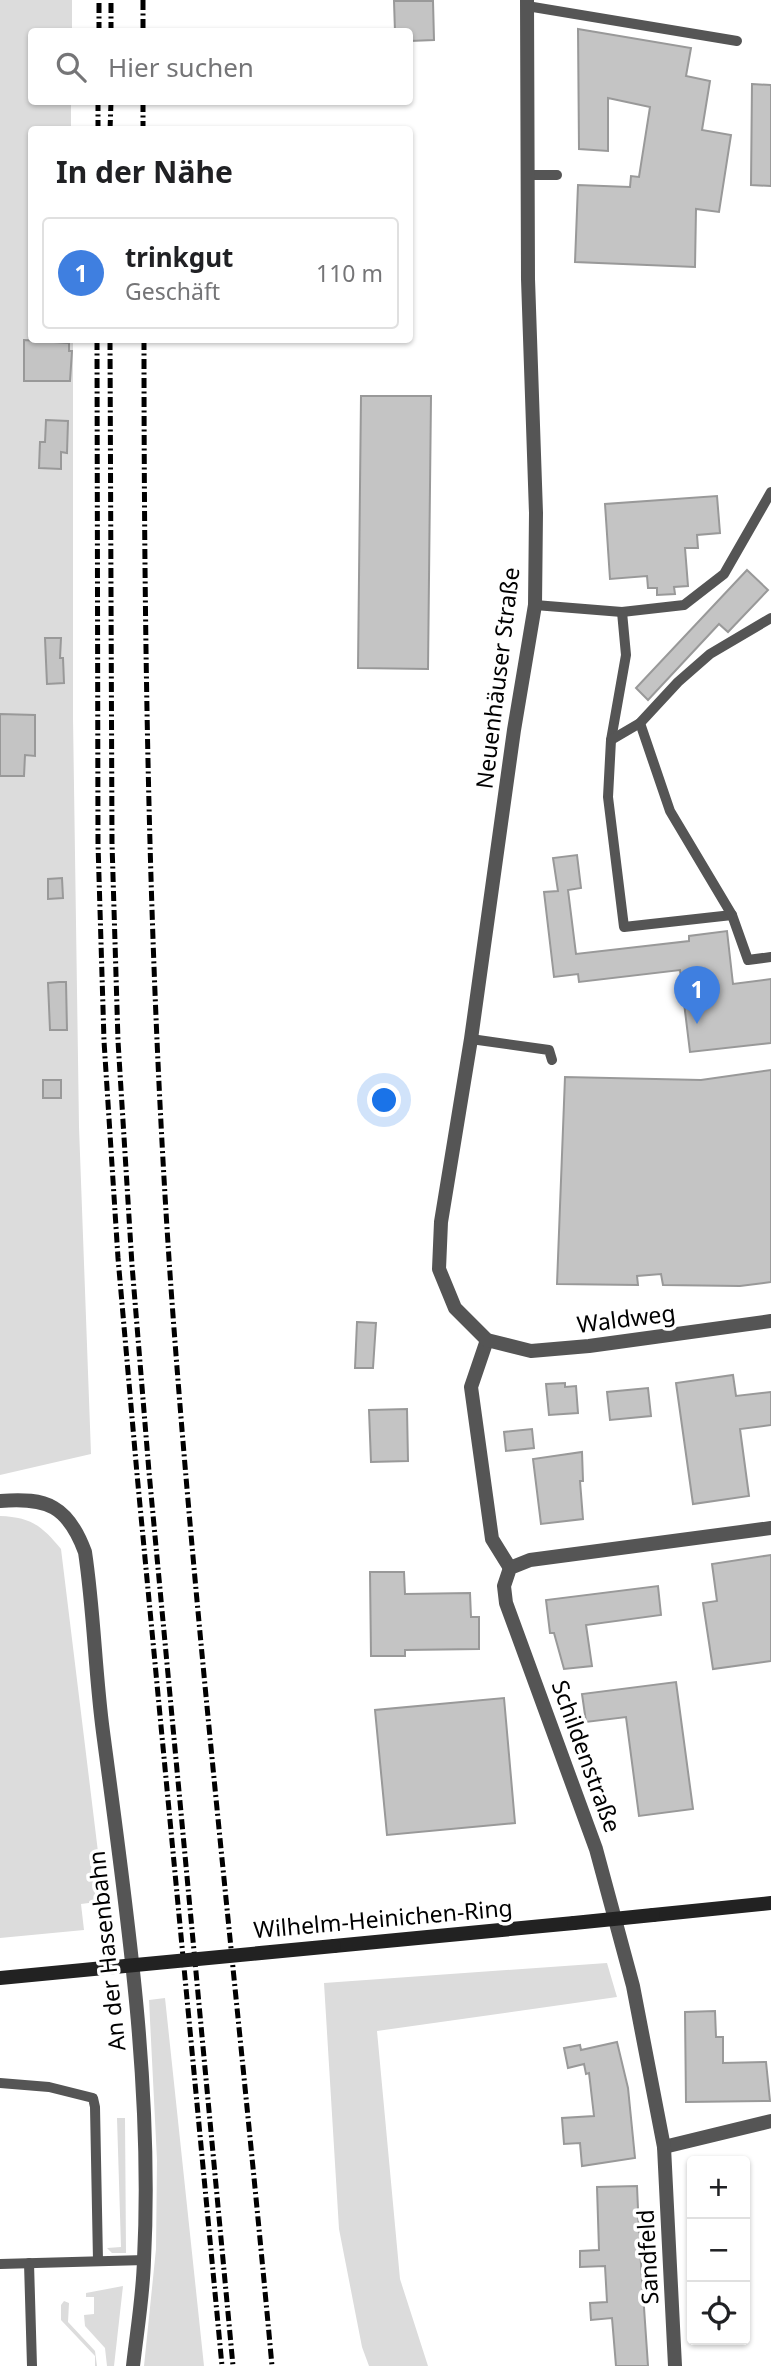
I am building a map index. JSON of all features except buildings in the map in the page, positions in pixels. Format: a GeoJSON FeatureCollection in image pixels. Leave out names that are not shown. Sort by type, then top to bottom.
{"type":"FeatureCollection","features":[{"type":"Feature","properties":{"kind":"main road","name":"Wilhelm-Heinichen-Ring"},"geometry":{"type":"LineString","coordinates":[[0,1978],[771,1903]]}},
{"type":"Feature","properties":{"kind":"street","name":"Neuenhäuser Straße"},"geometry":{"type":"LineString","coordinates":[[487,1340],[455,1308],[439,1269],[441,1222],[471,1039],[534,605],[537,513],[528,279],[527,3]]}},
{"type":"Feature","properties":{"kind":"street","name":"Waldweg"},"geometry":{"type":"LineString","coordinates":[[487,1340],[531,1351],[589,1346],[771,1321]]}},
{"type":"Feature","properties":{"kind":"street"},"geometry":{"type":"LineString","coordinates":[[487,1340],[471,1387],[492,1539],[510,1568],[530,1560],[771,1528]]}},
{"type":"Feature","properties":{"kind":"street","name":"An der Hasenbahn"},"geometry":{"type":"LineString","coordinates":[[0,1501],[27,1499],[47,1503],[70,1521],[85,1552],[102,1726],[122,1876],[141,2054],[145,2260],[133,2366]]}},
{"type":"Feature","properties":{"kind":"street","name":"Schildenstraße"},"geometry":{"type":"LineString","coordinates":[[510,1568],[504,1586],[506,1603],[597,1849],[626,1962]]}},
{"type":"Feature","properties":{"kind":"street","name":"Sandfeld"},"geometry":{"type":"LineString","coordinates":[[626,1962],[664,2147],[675,2366]]}},
{"type":"Feature","properties":{"kind":"street"},"geometry":{"type":"LineString","coordinates":[[664,2147],[771,2122]]}},
{"type":"Feature","properties":{"kind":"lane"},"geometry":{"type":"LineString","coordinates":[[527,3],[737,41]]}},
{"type":"Feature","properties":{"kind":"lane"},"geometry":{"type":"LineString","coordinates":[[527,175],[557,175]]}},
{"type":"Feature","properties":{"kind":"lane"},"geometry":{"type":"LineString","coordinates":[[534,605],[622,612],[684,605],[724,573],[771,492]]}},
{"type":"Feature","properties":{"kind":"lane"},"geometry":{"type":"LineString","coordinates":[[622,612],[626,655],[611,740],[608,797],[624,927],[732,915]]}},
{"type":"Feature","properties":{"kind":"lane"},"geometry":{"type":"LineString","coordinates":[[611,740],[640,723],[678,682],[710,654],[771,618]]}},
{"type":"Feature","properties":{"kind":"lane"},"geometry":{"type":"LineString","coordinates":[[640,723],[670,811],[732,915],[748,960],[771,957]]}},
{"type":"Feature","properties":{"kind":"lane"},"geometry":{"type":"LineString","coordinates":[[471,1039],[549,1050],[552,1060]]}},
{"type":"Feature","properties":{"kind":"lane"},"geometry":{"type":"LineString","coordinates":[[0,2083],[49,2087],[93,2098],[98,2261]]}},
{"type":"Feature","properties":{"kind":"lane"},"geometry":{"type":"LineString","coordinates":[[0,2264],[145,2260]]}},
{"type":"Feature","properties":{"kind":"lane"},"geometry":{"type":"LineString","coordinates":[[29,2263],[32,2366]]}},
{"type":"Feature","properties":{"kind":"shaded area"},"geometry":{"type":"Polygon","coordinates":[[[0,0],[72,0],[72,28],[28,28],[28,105],[71,105],[71,126],[28,126],[28,343],[73,343],[73,718],[79,1127],[91,1454],[0,1475],[0,0]]]}},
{"type":"Feature","properties":{"kind":"shaded area"},"geometry":{"type":"Polygon","coordinates":[[[0,1516],[20,1518],[35,1524],[61,1549],[104,1901],[81,1904],[84,1930],[0,1938],[0,1516]]]}},
{"type":"Feature","properties":{"kind":"shaded area"},"geometry":{"type":"Polygon","coordinates":[[[607,1963],[617,1997],[377,2031],[400,2279],[428,2366],[369,2366],[362,2347],[339,2229],[324,1983],[607,1963]]]}},
{"type":"Feature","properties":{"kind":"shaded area"},"geometry":{"type":"Polygon","coordinates":[[[165,1998],[204,2366],[144,2366],[156,2249],[157,2160],[149,2000],[165,1998]]]}},
{"type":"Feature","properties":{"kind":"shaded area"},"geometry":{"type":"Polygon","coordinates":[[[117,2118],[125,2118],[126,2253],[112,2253],[107,2248],[121,2247],[117,2118]]]}},
{"type":"Feature","properties":{"kind":"shaded area"},"geometry":{"type":"Polygon","coordinates":[[[123,2286],[114,2366],[107,2366],[105,2348],[85,2326],[84,2315],[94,2314],[94,2297],[86,2297],[86,2293],[123,2286]]]}},
{"type":"Feature","properties":{"kind":"shaded area"},"geometry":{"type":"Polygon","coordinates":[[[64,2301],[69,2303],[68,2322],[95,2351],[97,2366],[95,2356],[61,2320],[61,2305],[64,2301]]]}},
{"type":"Feature","properties":{"kind":"railway"},"geometry":{"type":"LineString","coordinates":[[99,0],[99,28]]}},
{"type":"Feature","properties":{"kind":"railway"},"geometry":{"type":"LineString","coordinates":[[111,0],[111,28]]}},
{"type":"Feature","properties":{"kind":"railway"},"geometry":{"type":"LineString","coordinates":[[143,0],[143,28]]}},
{"type":"Feature","properties":{"kind":"railway"},"geometry":{"type":"LineString","coordinates":[[98,105],[98,126]]}},
{"type":"Feature","properties":{"kind":"railway"},"geometry":{"type":"LineString","coordinates":[[110,126],[111,105]]}},
{"type":"Feature","properties":{"kind":"railway"},"geometry":{"type":"LineString","coordinates":[[143,105],[143,126]]}},
{"type":"Feature","properties":{"kind":"railway"},"geometry":{"type":"LineString","coordinates":[[97,343],[98,844],[104,1041],[118,1258],[137,1474],[222,2366]]}},
{"type":"Feature","properties":{"kind":"railway"},"geometry":{"type":"LineString","coordinates":[[110,343],[112,843],[118,1041],[132,1265],[149,1472],[233,2366]]}},
{"type":"Feature","properties":{"kind":"railway"},"geometry":{"type":"LineString","coordinates":[[144,343],[149,814],[171,1288],[193,1558],[272,2366]]}},
{"type":"Feature","properties":{"kind":"place","name":"trinkgut"},"geometry":{"type":"Point","coordinates":[697,1024]}}]}
